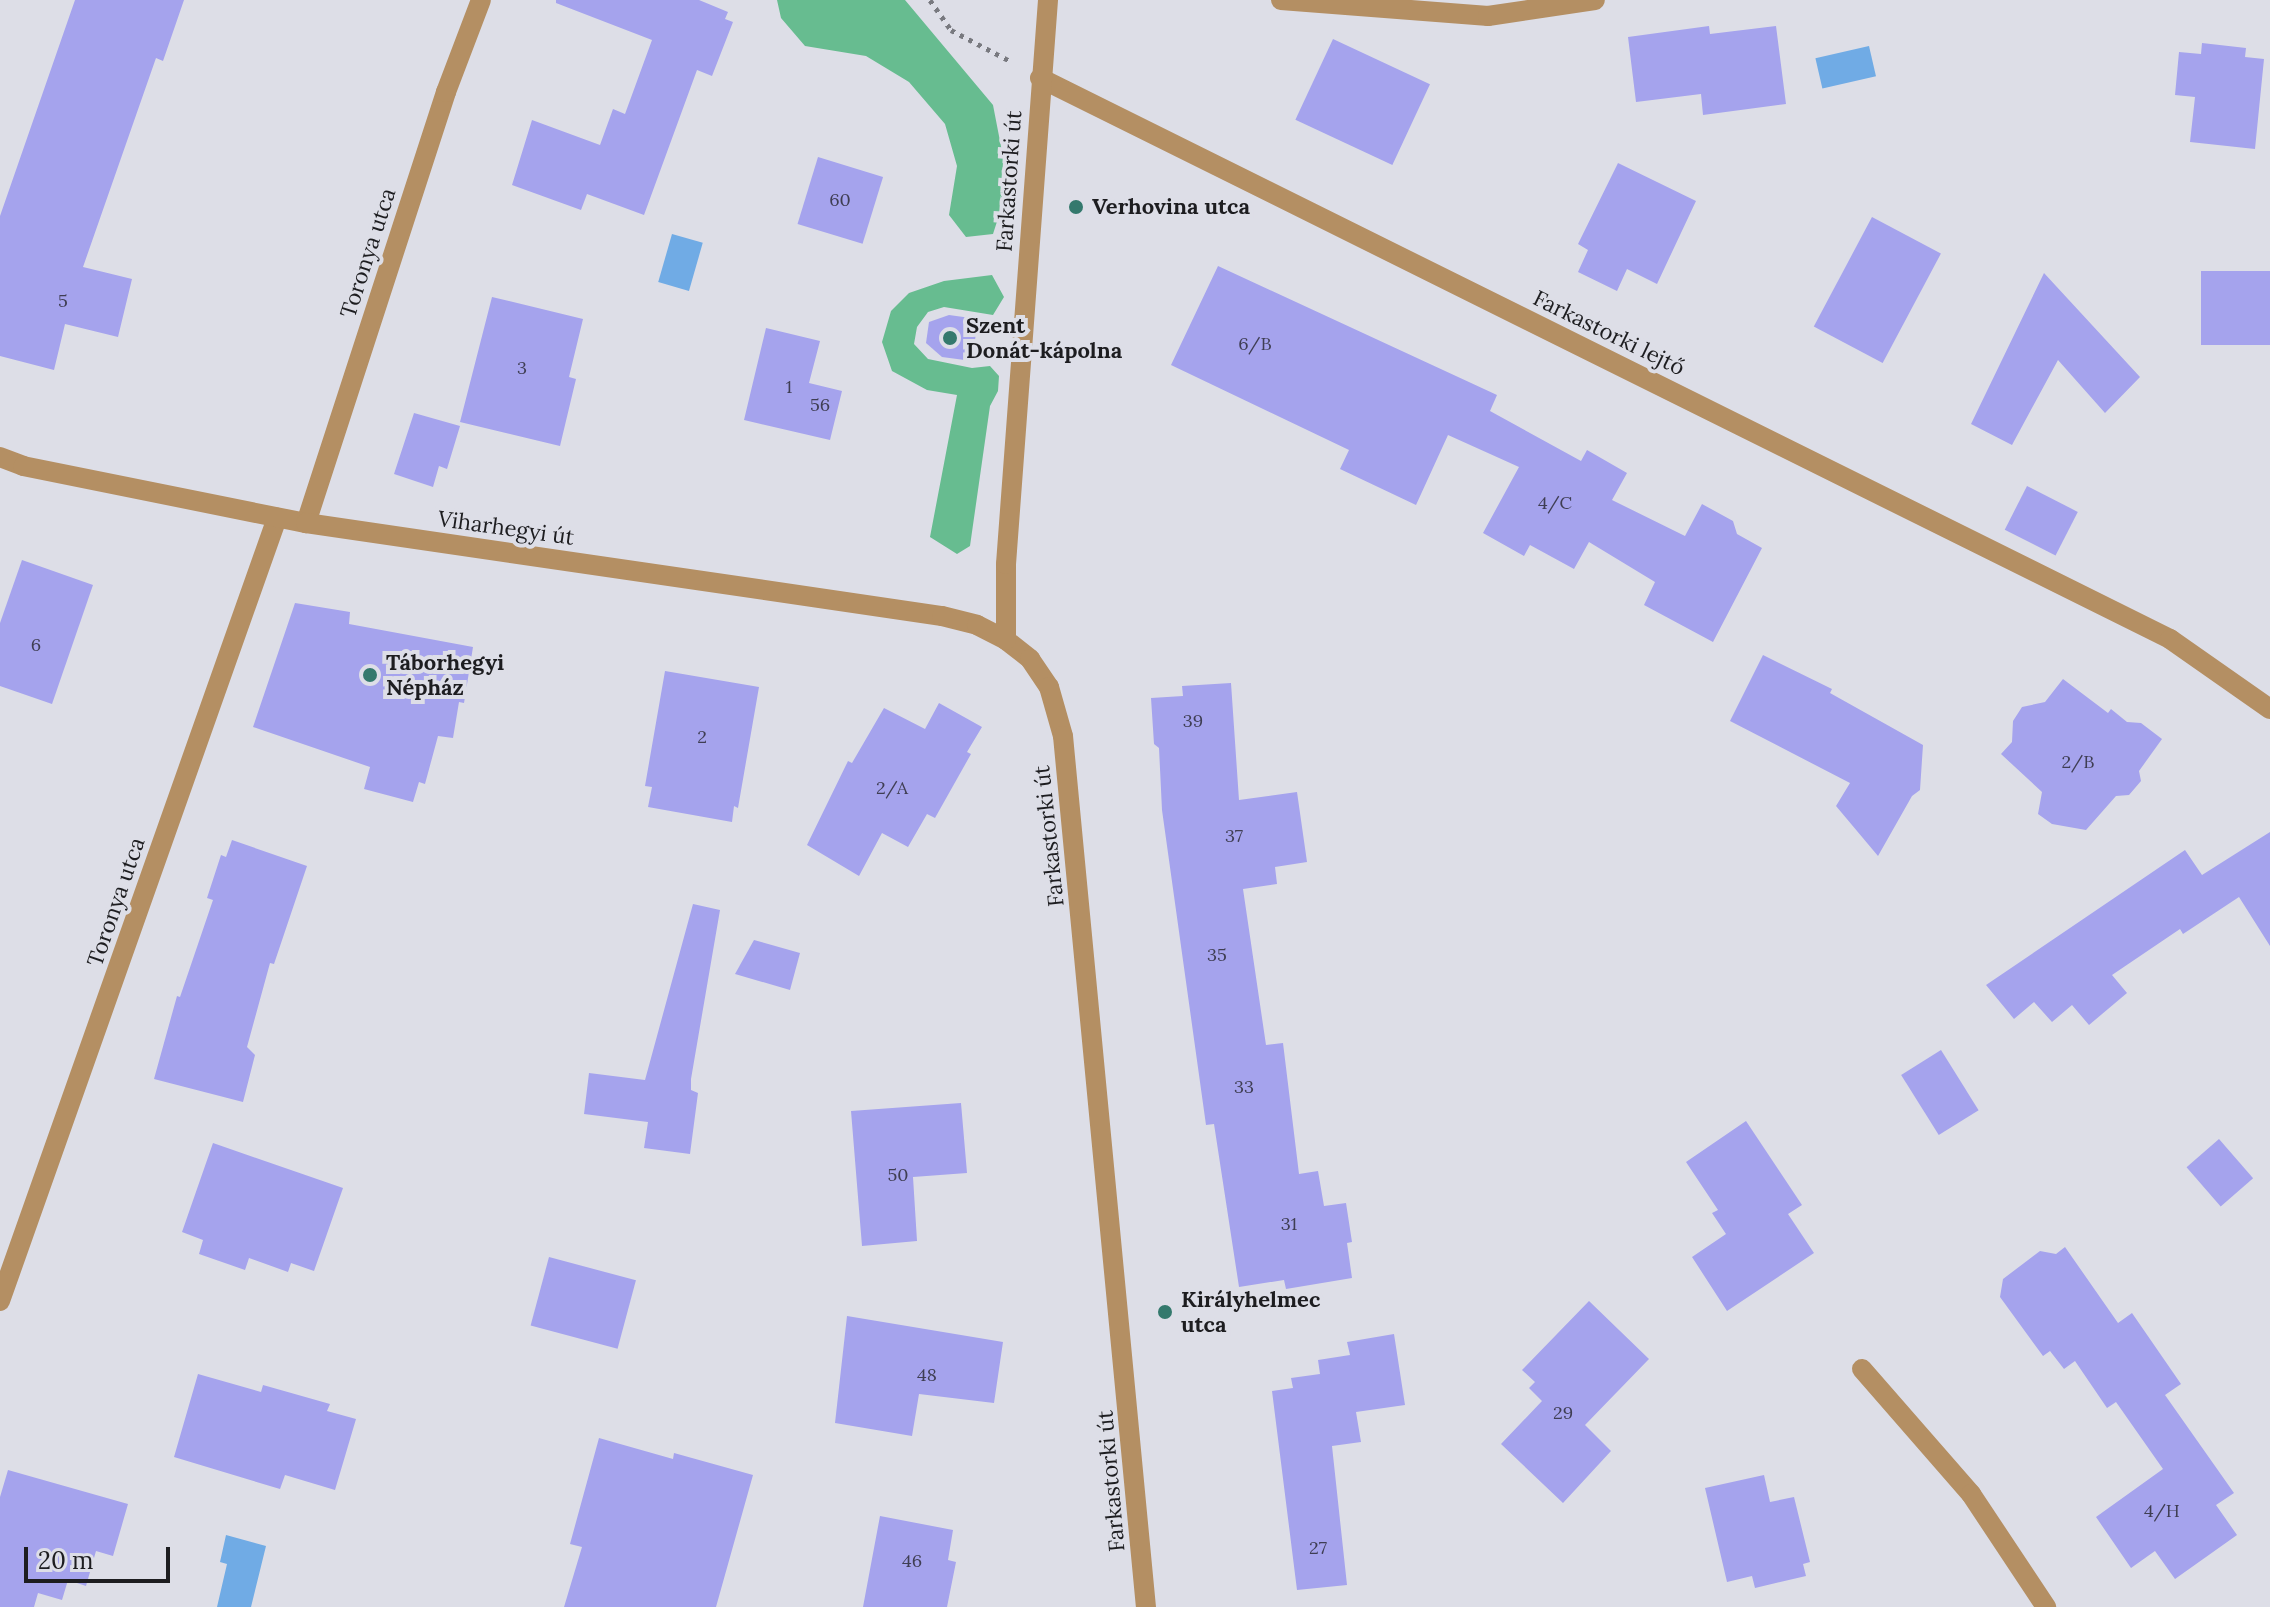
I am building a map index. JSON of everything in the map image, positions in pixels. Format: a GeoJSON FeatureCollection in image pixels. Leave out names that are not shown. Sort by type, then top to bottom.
{"type":"FeatureCollection","features":[{"type":"Feature","properties":{"kind":"street","name":"Toronya utca"},"geometry":{"type":"LineString","coordinates":[[306,523],[446,92],[481,0]]}},
{"type":"Feature","properties":{"kind":"street","name":"Farkastorki út"},"geometry":{"type":"LineString","coordinates":[[1048,0],[1006,564],[1006,640],[1030,659],[1049,687],[1063,736],[1146,1607]]}},
{"type":"Feature","properties":{"kind":"street"},"geometry":{"type":"LineString","coordinates":[[1281,0],[1488,16],[1595,0]]}},
{"type":"Feature","properties":{"kind":"street","name":"Farkastorki lejtő"},"geometry":{"type":"LineString","coordinates":[[1040,78],[2170,639],[2270,709]]}},
{"type":"Feature","properties":{"kind":"street","name":"Viharhegyi út"},"geometry":{"type":"LineString","coordinates":[[0,457],[23,466],[306,523],[942,616],[977,625],[1006,640]]}},
{"type":"Feature","properties":{"kind":"street","name":"Toronya utca"},"geometry":{"type":"LineString","coordinates":[[0,1301],[277,518]]}},
{"type":"Feature","properties":{"kind":"street"},"geometry":{"type":"LineString","coordinates":[[1862,1369],[1971,1494],[2046,1607]]}},
{"type":"Feature","properties":{"kind":"path"},"geometry":{"type":"LineString","coordinates":[[930,0],[951,30],[1040,78]]}},
{"type":"Feature","properties":{"kind":"green space"},"geometry":{"type":"Polygon","coordinates":[[[777,0],[905,0],[993,105],[1005,167],[1002,206],[993,234],[966,237],[949,215],[957,166],[945,124],[909,82],[866,56],[805,46],[781,18],[777,0]]]}},
{"type":"Feature","properties":{"kind":"green space"},"geometry":{"type":"Polygon","coordinates":[[[992,275],[1004,297],[993,315],[944,307],[928,312],[917,327],[914,344],[928,359],[972,368],[990,366],[999,376],[998,391],[990,406],[970,546],[957,554],[930,537],[957,395],[927,390],[892,371],[882,342],[891,311],[909,293],[944,281],[992,275]]]}},
{"type":"Feature","properties":{"kind":"water"},"geometry":{"type":"Polygon","coordinates":[[[1869,46],[1876,76],[1822,89],[1815,58],[1869,46]]]}},
{"type":"Feature","properties":{"kind":"water"},"geometry":{"type":"Polygon","coordinates":[[[672,234],[703,243],[689,291],[658,282],[672,234]]]}},
{"type":"Feature","properties":{"kind":"water"},"geometry":{"type":"Polygon","coordinates":[[[226,1535],[266,1546],[251,1607],[217,1607],[227,1564],[220,1562],[226,1535]]]}},
{"type":"Feature","properties":{"kind":"building"},"geometry":{"type":"Polygon","coordinates":[[[75,0],[184,0],[163,61],[156,58],[83,267],[132,279],[118,337],[65,324],[54,370],[0,356],[0,216],[75,0]]]}},
{"type":"Feature","properties":{"kind":"building"},"geometry":{"type":"Polygon","coordinates":[[[556,0],[699,0],[728,12],[725,19],[733,22],[712,76],[697,70],[644,215],[587,194],[581,210],[512,185],[532,120],[600,145],[613,109],[625,114],[652,40],[556,3],[556,0]]]}},
{"type":"Feature","properties":{"kind":"building"},"geometry":{"type":"Polygon","coordinates":[[[1709,26],[1710,34],[1776,26],[1786,104],[1703,115],[1701,94],[1636,102],[1628,37],[1709,26]]]}},
{"type":"Feature","properties":{"kind":"building"},"geometry":{"type":"Polygon","coordinates":[[[1333,39],[1430,84],[1392,165],[1295,120],[1333,39]]]}},
{"type":"Feature","properties":{"kind":"building"},"geometry":{"type":"Polygon","coordinates":[[[2202,43],[2246,48],[2245,57],[2264,59],[2255,149],[2190,142],[2195,97],[2175,95],[2179,52],[2201,54],[2202,43]]]}},
{"type":"Feature","properties":{"kind":"building"},"geometry":{"type":"Polygon","coordinates":[[[818,157],[883,177],[863,244],[798,224],[818,157]]]}},
{"type":"Feature","properties":{"kind":"building"},"geometry":{"type":"Polygon","coordinates":[[[1618,163],[1696,201],[1657,284],[1627,269],[1617,291],[1578,272],[1588,250],[1578,244],[1618,163]]]}},
{"type":"Feature","properties":{"kind":"building"},"geometry":{"type":"Polygon","coordinates":[[[1872,217],[1941,254],[1883,363],[1814,326],[1872,217]]]}},
{"type":"Feature","properties":{"kind":"building"},"geometry":{"type":"Polygon","coordinates":[[[1218,266],[1497,395],[1490,411],[1581,461],[1587,450],[1627,473],[1612,500],[1685,536],[1702,504],[1733,521],[1737,534],[1762,548],[1713,642],[1644,605],[1655,582],[1589,542],[1574,569],[1530,545],[1524,556],[1483,533],[1519,467],[1448,435],[1416,505],[1340,469],[1349,450],[1171,365],[1218,266]]]}},
{"type":"Feature","properties":{"kind":"building"},"geometry":{"type":"Polygon","coordinates":[[[2201,271],[2270,271],[2270,345],[2201,345],[2201,271]]]}},
{"type":"Feature","properties":{"kind":"building"},"geometry":{"type":"Polygon","coordinates":[[[2044,273],[2140,377],[2105,413],[2058,360],[2012,445],[1971,424],[2044,273]]]}},
{"type":"Feature","properties":{"kind":"building"},"geometry":{"type":"Polygon","coordinates":[[[492,297],[583,319],[569,377],[576,379],[560,446],[460,422],[492,297]]]}},
{"type":"Feature","properties":{"kind":"building","name":"Szent Donát-kápolna"},"geometry":{"type":"Polygon","coordinates":[[[949,315],[978,319],[972,361],[942,357],[926,343],[929,322],[949,315]]]}},
{"type":"Feature","properties":{"kind":"building"},"geometry":{"type":"Polygon","coordinates":[[[766,328],[820,341],[809,383],[842,391],[830,440],[744,420],[766,328]]]}},
{"type":"Feature","properties":{"kind":"building"},"geometry":{"type":"Polygon","coordinates":[[[414,413],[460,426],[447,469],[439,466],[433,487],[394,474],[414,413]]]}},
{"type":"Feature","properties":{"kind":"building"},"geometry":{"type":"Polygon","coordinates":[[[2027,486],[2078,512],[2056,556],[2005,530],[2027,486]]]}},
{"type":"Feature","properties":{"kind":"building"},"geometry":{"type":"Polygon","coordinates":[[[22,560],[93,585],[52,704],[0,686],[0,623],[22,560]]]}},
{"type":"Feature","properties":{"kind":"building","name":"Táborhegyi Népház"},"geometry":{"type":"Polygon","coordinates":[[[295,603],[350,612],[349,624],[473,647],[464,703],[459,702],[453,738],[438,736],[425,784],[419,782],[413,802],[364,789],[370,767],[253,727],[295,603]]]}},
{"type":"Feature","properties":{"kind":"building"},"geometry":{"type":"Polygon","coordinates":[[[1763,655],[1832,689],[1830,693],[1923,745],[1920,790],[1912,796],[1878,856],[1836,806],[1850,783],[1730,721],[1763,655]]]}},
{"type":"Feature","properties":{"kind":"building"},"geometry":{"type":"Polygon","coordinates":[[[665,671],[759,687],[738,808],[734,806],[732,822],[648,807],[652,787],[645,786],[665,671]]]}},
{"type":"Feature","properties":{"kind":"building"},"geometry":{"type":"Polygon","coordinates":[[[2063,679],[2108,713],[2111,709],[2127,722],[2141,723],[2162,739],[2139,771],[2141,781],[2129,795],[2116,796],[2086,830],[2052,824],[2038,814],[2042,792],[2001,754],[2012,742],[2013,721],[2022,707],[2045,702],[2063,679]]]}},
{"type":"Feature","properties":{"kind":"building"},"geometry":{"type":"Polygon","coordinates":[[[1231,683],[1239,800],[1297,792],[1307,862],[1275,867],[1277,884],[1243,889],[1266,1045],[1283,1043],[1299,1174],[1318,1171],[1324,1206],[1346,1203],[1352,1242],[1347,1243],[1352,1278],[1286,1289],[1284,1280],[1239,1287],[1214,1124],[1206,1125],[1162,810],[1159,748],[1154,744],[1151,698],[1183,696],[1182,686],[1231,683]]]}},
{"type":"Feature","properties":{"kind":"building"},"geometry":{"type":"Polygon","coordinates":[[[939,703],[982,727],[967,752],[971,754],[935,818],[927,814],[908,847],[882,833],[859,876],[807,845],[848,761],[852,763],[884,708],[925,729],[939,703]]]}},
{"type":"Feature","properties":{"kind":"building"},"geometry":{"type":"Polygon","coordinates":[[[2270,832],[2270,946],[2239,897],[2183,934],[2180,929],[2112,975],[2127,993],[2089,1025],[2072,1005],[2052,1022],[2034,1002],[2014,1019],[1986,985],[2185,850],[2202,875],[2270,832]]]}},
{"type":"Feature","properties":{"kind":"building"},"geometry":{"type":"Polygon","coordinates":[[[232,840],[307,866],[274,964],[270,963],[247,1047],[255,1055],[243,1102],[154,1079],[177,996],[180,997],[213,900],[207,898],[221,855],[226,857],[232,840]]]}},
{"type":"Feature","properties":{"kind":"building"},"geometry":{"type":"Polygon","coordinates":[[[693,904],[720,910],[691,1079],[691,1090],[698,1093],[690,1154],[644,1148],[648,1122],[584,1114],[589,1073],[645,1080],[693,904]]]}},
{"type":"Feature","properties":{"kind":"building"},"geometry":{"type":"Polygon","coordinates":[[[754,940],[800,953],[790,990],[735,974],[754,940]]]}},
{"type":"Feature","properties":{"kind":"building"},"geometry":{"type":"Polygon","coordinates":[[[1941,1050],[1979,1110],[1939,1135],[1901,1075],[1941,1050]]]}},
{"type":"Feature","properties":{"kind":"building"},"geometry":{"type":"Polygon","coordinates":[[[961,1103],[967,1173],[913,1177],[917,1241],[862,1246],[851,1111],[961,1103]]]}},
{"type":"Feature","properties":{"kind":"building"},"geometry":{"type":"Polygon","coordinates":[[[1746,1121],[1802,1205],[1788,1214],[1814,1253],[1727,1311],[1692,1257],[1726,1234],[1712,1213],[1718,1210],[1686,1162],[1746,1121]]]}},
{"type":"Feature","properties":{"kind":"building"},"geometry":{"type":"Polygon","coordinates":[[[2219,1139],[2253,1178],[2221,1206],[2187,1167],[2219,1139]]]}},
{"type":"Feature","properties":{"kind":"building"},"geometry":{"type":"Polygon","coordinates":[[[213,1143],[343,1188],[314,1271],[291,1263],[288,1272],[249,1258],[245,1270],[199,1254],[203,1240],[182,1232],[213,1143]]]}},
{"type":"Feature","properties":{"kind":"building"},"geometry":{"type":"Polygon","coordinates":[[[2065,1247],[2118,1323],[2132,1313],[2181,1384],[2165,1395],[2234,1493],[2216,1505],[2237,1535],[2175,1579],[2155,1551],[2131,1568],[2096,1517],[2163,1469],[2116,1402],[2107,1408],[2075,1361],[2064,1369],[2050,1351],[2043,1356],[2000,1297],[2003,1279],[2040,1251],[2056,1254],[2065,1247]]]}},
{"type":"Feature","properties":{"kind":"building"},"geometry":{"type":"Polygon","coordinates":[[[549,1257],[636,1280],[618,1349],[531,1326],[549,1257]]]}},
{"type":"Feature","properties":{"kind":"building"},"geometry":{"type":"Polygon","coordinates":[[[1589,1301],[1649,1359],[1585,1425],[1611,1451],[1563,1503],[1501,1444],[1542,1401],[1529,1388],[1535,1382],[1522,1370],[1589,1301]]]}},
{"type":"Feature","properties":{"kind":"building"},"geometry":{"type":"Polygon","coordinates":[[[847,1316],[1003,1342],[994,1403],[919,1394],[912,1436],[835,1423],[847,1316]]]}},
{"type":"Feature","properties":{"kind":"building"},"geometry":{"type":"Polygon","coordinates":[[[1394,1334],[1405,1405],[1356,1412],[1361,1442],[1332,1446],[1347,1585],[1297,1590],[1272,1391],[1293,1388],[1291,1378],[1320,1374],[1318,1360],[1350,1355],[1347,1342],[1394,1334]]]}},
{"type":"Feature","properties":{"kind":"building"},"geometry":{"type":"Polygon","coordinates":[[[198,1374],[261,1392],[263,1385],[330,1404],[327,1411],[356,1419],[335,1490],[285,1475],[280,1489],[174,1457],[198,1374]]]}},
{"type":"Feature","properties":{"kind":"building"},"geometry":{"type":"Polygon","coordinates":[[[599,1438],[673,1459],[674,1453],[753,1475],[716,1607],[564,1607],[582,1547],[570,1544],[599,1438]]]}},
{"type":"Feature","properties":{"kind":"building"},"geometry":{"type":"Polygon","coordinates":[[[8,1470],[128,1504],[113,1556],[96,1551],[86,1586],[68,1580],[62,1600],[38,1593],[34,1607],[0,1607],[0,1497],[8,1470]]]}},
{"type":"Feature","properties":{"kind":"building"},"geometry":{"type":"Polygon","coordinates":[[[1764,1475],[1770,1502],[1794,1497],[1810,1562],[1803,1564],[1806,1576],[1755,1588],[1752,1576],[1727,1582],[1705,1488],[1764,1475]]]}},
{"type":"Feature","properties":{"kind":"building"},"geometry":{"type":"Polygon","coordinates":[[[880,1516],[953,1530],[948,1560],[956,1562],[947,1607],[863,1607],[880,1516]]]}},
{"type":"Feature","properties":{"kind":"place","name":"Verhovina utca"},"geometry":{"type":"Point","coordinates":[1076,207]}},
{"type":"Feature","properties":{"kind":"place","name":"Szent Donát-kápolna"},"geometry":{"type":"Point","coordinates":[950,338]}},
{"type":"Feature","properties":{"kind":"place","name":"Táborhegyi Népház"},"geometry":{"type":"Point","coordinates":[370,675]}},
{"type":"Feature","properties":{"kind":"place","name":"Királyhelmec utca"},"geometry":{"type":"Point","coordinates":[1165,1312]}}]}
